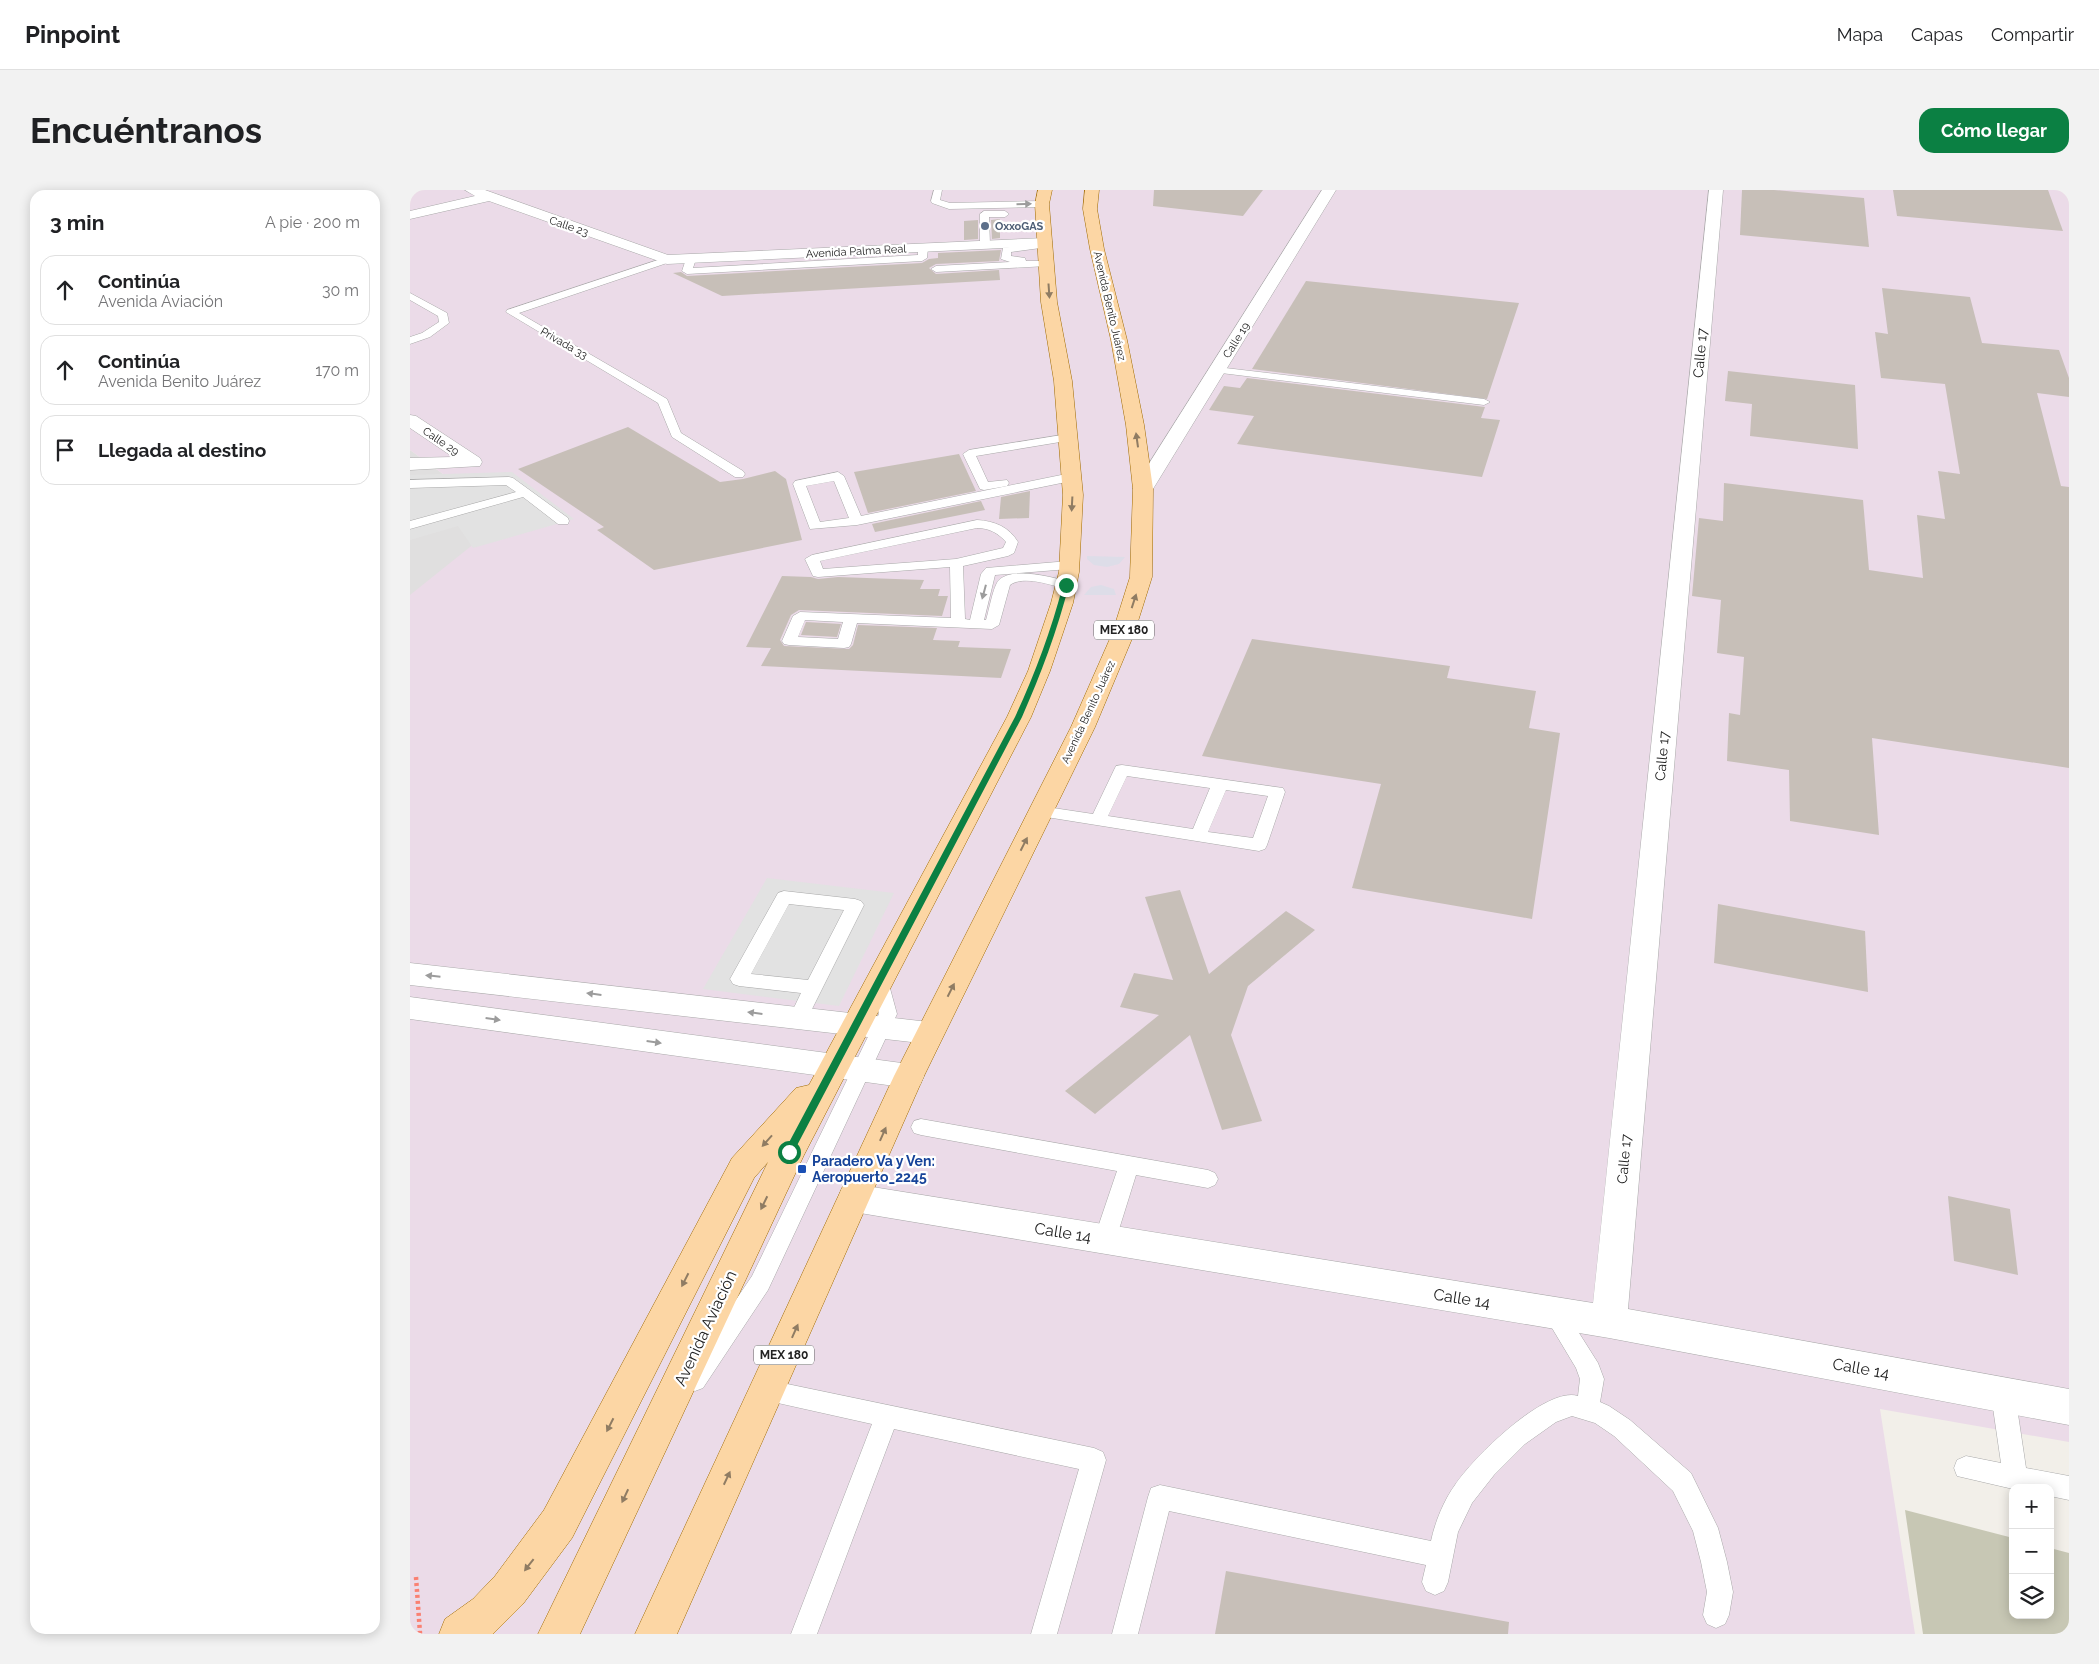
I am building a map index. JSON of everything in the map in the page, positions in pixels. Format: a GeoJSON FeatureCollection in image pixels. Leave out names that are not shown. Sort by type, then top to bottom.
{"type":"FeatureCollection","features":[{"type":"Feature","properties":{"kind":"main road","name":"Avenida Benito Juárez"},"geometry":{"type":"LineString","coordinates":[[929,1033],[1082,727],[1128,618],[1141,577],[1143,489],[1135,425],[1119,340],[1097,250],[1090,209],[1092,190]]}},
{"type":"Feature","properties":{"kind":"main road"},"geometry":{"type":"LineString","coordinates":[[869,1026],[879,981],[1019,717],[1052,637],[1062,604],[1068,575],[1073,495],[1063,381],[1049,302],[1043,202]]}},
{"type":"Feature","properties":{"kind":"main road","name":"Avenida Aviación"},"geometry":{"type":"LineString","coordinates":[[559,1634],[784,1161],[848,1068],[869,1026]]}},
{"type":"Feature","properties":{"kind":"main road","name":"MEX 180"},"geometry":{"type":"LineString","coordinates":[[656,1634],[929,1033]]}},
{"type":"Feature","properties":{"kind":"main road"},"geometry":{"type":"LineString","coordinates":[[460,1634],[487,1613],[509,1590],[558,1524],[743,1168],[848,1068]]}},
{"type":"Feature","properties":{"kind":"main road"},"geometry":{"type":"LineString","coordinates":[[643,1634],[714,1507]]}},
{"type":"Feature","properties":{"kind":"street","name":"Calle 23"},"geometry":{"type":"LineString","coordinates":[[472,190],[487,197],[667,260]]}},
{"type":"Feature","properties":{"kind":"street","name":"Calle 19"},"geometry":{"type":"LineString","coordinates":[[1143,489],[1329,190]]}},
{"type":"Feature","properties":{"kind":"street","name":"Calle 17"},"geometry":{"type":"LineString","coordinates":[[1609,1322],[1716,190]]}},
{"type":"Feature","properties":{"kind":"street"},"geometry":{"type":"LineString","coordinates":[[410,215],[487,197]]}},
{"type":"Feature","properties":{"kind":"street","name":"Avenida Palma Real"},"geometry":{"type":"LineString","coordinates":[[667,260],[985,245],[1046,253]]}},
{"type":"Feature","properties":{"kind":"street","name":"Calle 29"},"geometry":{"type":"LineString","coordinates":[[410,420],[473,462],[410,464]]}},
{"type":"Feature","properties":{"kind":"street"},"geometry":{"type":"LineString","coordinates":[[410,974],[929,1033]]}},
{"type":"Feature","properties":{"kind":"street"},"geometry":{"type":"LineString","coordinates":[[463,1015],[487,982]]}},
{"type":"Feature","properties":{"kind":"street"},"geometry":{"type":"LineString","coordinates":[[613,1036],[635,1000]]}},
{"type":"Feature","properties":{"kind":"street"},"geometry":{"type":"LineString","coordinates":[[410,1008],[909,1076]]}},
{"type":"Feature","properties":{"kind":"street","name":"Calle 14"},"geometry":{"type":"LineString","coordinates":[[854,1198],[1609,1322],[2069,1407]]}},
{"type":"Feature","properties":{"kind":"lane"},"geometry":{"type":"LineString","coordinates":[[938,190],[935,201],[948,206],[973,202],[1043,202]]}},
{"type":"Feature","properties":{"kind":"lane"},"geometry":{"type":"LineString","coordinates":[[985,245],[984,214],[1043,202]]}},
{"type":"Feature","properties":{"kind":"lane"},"geometry":{"type":"LineString","coordinates":[[936,269],[1046,253]]}},
{"type":"Feature","properties":{"kind":"lane","name":"Privada 33"},"geometry":{"type":"LineString","coordinates":[[667,260],[511,312],[662,401],[676,435],[739,474]]}},
{"type":"Feature","properties":{"kind":"lane"},"geometry":{"type":"LineString","coordinates":[[410,296],[443,315],[444,323],[426,335],[410,341]]}},
{"type":"Feature","properties":{"kind":"lane"},"geometry":{"type":"LineString","coordinates":[[1217,370],[1484,402]]}},
{"type":"Feature","properties":{"kind":"lane"},"geometry":{"type":"LineString","coordinates":[[1068,438],[969,454],[984,486],[1071,474]]}},
{"type":"Feature","properties":{"kind":"lane"},"geometry":{"type":"LineString","coordinates":[[857,522],[838,476],[799,484],[815,526],[857,522],[1071,474]]}},
{"type":"Feature","properties":{"kind":"lane"},"geometry":{"type":"LineString","coordinates":[[410,484],[509,481],[563,520]]}},
{"type":"Feature","properties":{"kind":"lane"},"geometry":{"type":"LineString","coordinates":[[410,525],[525,493]]}},
{"type":"Feature","properties":{"kind":"lane"},"geometry":{"type":"LineString","coordinates":[[977,524],[987,525],[1003,532],[1012,542],[1009,550],[956,563],[818,573],[812,559],[977,524]]}},
{"type":"Feature","properties":{"kind":"lane"},"geometry":{"type":"LineString","coordinates":[[956,563],[958,623]]}},
{"type":"Feature","properties":{"kind":"lane"},"geometry":{"type":"LineString","coordinates":[[976,624],[988,574],[991,571],[1068,575]]}},
{"type":"Feature","properties":{"kind":"lane"},"geometry":{"type":"LineString","coordinates":[[851,618],[992,625],[1006,580],[1068,575]]}},
{"type":"Feature","properties":{"kind":"lane"},"geometry":{"type":"LineString","coordinates":[[1040,811],[1259,845],[1277,792],[1122,770],[1098,820]]}},
{"type":"Feature","properties":{"kind":"lane"},"geometry":{"type":"LineString","coordinates":[[1198,836],[1220,784]]}},
{"type":"Feature","properties":{"kind":"lane"},"geometry":{"type":"LineString","coordinates":[[798,1018],[814,988],[855,905],[784,897],[739,979],[814,988]]}},
{"type":"Feature","properties":{"kind":"lane"},"geometry":{"type":"LineString","coordinates":[[921,1127],[1208,1179]]}},
{"type":"Feature","properties":{"kind":"lane"},"geometry":{"type":"LineString","coordinates":[[1105,1239],[1129,1165]]}},
{"type":"Feature","properties":{"kind":"lane"},"geometry":{"type":"LineString","coordinates":[[1554,1313],[1586,1363],[1592,1378],[1587,1409]]}},
{"type":"Feature","properties":{"kind":"lane"},"geometry":{"type":"LineString","coordinates":[[768,1390],[1094,1460],[1044,1634]]}},
{"type":"Feature","properties":{"kind":"lane"},"geometry":{"type":"LineString","coordinates":[[2003,1394],[2015,1477]]}},
{"type":"Feature","properties":{"kind":"lane"},"geometry":{"type":"LineString","coordinates":[[1435,1582],[1446,1530],[1463,1494],[1485,1467],[1517,1436],[1549,1413],[1572,1405],[1601,1414],[1622,1428],[1682,1482],[1705,1528],[1714,1562],[1720,1592],[1716,1615]]}},
{"type":"Feature","properties":{"kind":"lane"},"geometry":{"type":"LineString","coordinates":[[804,1634],[888,1417]]}},
{"type":"Feature","properties":{"kind":"lane"},"geometry":{"type":"LineString","coordinates":[[1966,1468],[2069,1488]]}},
{"type":"Feature","properties":{"kind":"lane"},"geometry":{"type":"LineString","coordinates":[[1125,1634],[1160,1497],[1440,1555]]}},
{"type":"Feature","properties":{"kind":"path"},"geometry":{"type":"LineString","coordinates":[[416,1576],[420,1633],[416,1634]]}},
{"type":"Feature","properties":{"kind":"shaded area"},"geometry":{"type":"Polygon","coordinates":[[[410,190],[2069,190],[2069,1442],[1880,1409],[1915,1634],[410,1634],[410,595],[505,519],[410,450],[410,190]]]}},
{"type":"Feature","properties":{"kind":"shaded area"},"geometry":{"type":"Polygon","coordinates":[[[410,450],[505,519],[410,600],[410,450]]]}},
{"type":"Feature","properties":{"kind":"shaded area"},"geometry":{"type":"Polygon","coordinates":[[[512,472],[574,519],[473,548],[458,526],[410,540],[410,475],[512,472]]]}},
{"type":"Feature","properties":{"kind":"shaded area"},"geometry":{"type":"Polygon","coordinates":[[[1087,556],[1125,557],[1119,564],[1107,567],[1094,565],[1087,559],[1087,556]]]}},
{"type":"Feature","properties":{"kind":"shaded area"},"geometry":{"type":"Polygon","coordinates":[[[1101,585],[1114,589],[1116,595],[1084,595],[1091,587],[1101,585]]]}},
{"type":"Feature","properties":{"kind":"shaded area"},"geometry":{"type":"Polygon","coordinates":[[[767,878],[894,893],[839,1006],[703,989],[767,878]]]}},
{"type":"Feature","properties":{"kind":"shaded area"},"geometry":{"type":"Polygon","coordinates":[[[1905,1510],[2009,1537],[2009,1619],[2054,1619],[2054,1549],[2069,1553],[2069,1634],[1923,1634],[1905,1510]]]}},
{"type":"Feature","properties":{"kind":"building"},"geometry":{"type":"Polygon","coordinates":[[[1154,190],[1263,190],[1243,216],[1153,206],[1154,190]]]}},
{"type":"Feature","properties":{"kind":"building"},"geometry":{"type":"Polygon","coordinates":[[[1742,190],[1774,190],[1864,198],[1869,247],[1740,235],[1742,190]]]}},
{"type":"Feature","properties":{"kind":"building"},"geometry":{"type":"Polygon","coordinates":[[[1893,190],[2048,190],[2063,231],[1897,216],[1893,190]]]}},
{"type":"Feature","properties":{"kind":"building"},"geometry":{"type":"Polygon","coordinates":[[[1000,219],[1000,238],[992,239],[991,220],[1000,219]]]}},
{"type":"Feature","properties":{"kind":"building"},"geometry":{"type":"Polygon","coordinates":[[[978,220],[978,239],[964,240],[964,221],[978,220]]]}},
{"type":"Feature","properties":{"kind":"building"},"geometry":{"type":"Polygon","coordinates":[[[1001,250],[999,261],[936,264],[929,268],[936,274],[999,270],[1000,280],[722,296],[673,273],[681,272],[687,276],[922,263],[929,259],[938,258],[938,253],[1001,250]]]}},
{"type":"Feature","properties":{"kind":"building"},"geometry":{"type":"Polygon","coordinates":[[[1306,281],[1519,303],[1487,399],[1252,369],[1306,281]]]}},
{"type":"Feature","properties":{"kind":"building"},"geometry":{"type":"Polygon","coordinates":[[[1882,288],[1970,297],[1982,343],[2059,350],[2069,378],[2069,397],[2037,393],[2061,486],[2069,487],[2069,768],[1872,738],[1879,835],[1790,821],[1789,770],[1727,761],[1729,713],[1740,715],[1744,657],[1717,653],[1721,600],[1692,596],[1699,518],[1723,521],[1724,483],[1863,500],[1869,570],[1923,578],[1917,515],[1945,519],[1938,471],[1960,474],[1945,384],[1881,378],[1875,332],[1888,334],[1882,288]]]}},
{"type":"Feature","properties":{"kind":"building"},"geometry":{"type":"Polygon","coordinates":[[[1728,371],[1855,385],[1858,449],[1750,436],[1752,404],[1725,401],[1728,371]]]}},
{"type":"Feature","properties":{"kind":"building"},"geometry":{"type":"Polygon","coordinates":[[[1247,378],[1485,407],[1481,418],[1500,420],[1482,477],[1237,444],[1254,416],[1209,410],[1224,386],[1240,388],[1247,378]]]}},
{"type":"Feature","properties":{"kind":"building"},"geometry":{"type":"Polygon","coordinates":[[[628,427],[720,482],[743,479],[775,471],[786,479],[802,540],[654,570],[597,530],[604,527],[518,469],[628,427]]]}},
{"type":"Feature","properties":{"kind":"building"},"geometry":{"type":"Polygon","coordinates":[[[959,454],[976,491],[868,513],[854,472],[959,454]]]}},
{"type":"Feature","properties":{"kind":"building"},"geometry":{"type":"Polygon","coordinates":[[[1030,491],[1029,518],[999,519],[1001,497],[1030,491]]]}},
{"type":"Feature","properties":{"kind":"building"},"geometry":{"type":"Polygon","coordinates":[[[981,501],[985,510],[875,532],[872,524],[981,501]]]}},
{"type":"Feature","properties":{"kind":"building"},"geometry":{"type":"Polygon","coordinates":[[[782,576],[818,579],[838,577],[924,580],[920,589],[940,589],[938,596],[948,596],[942,616],[799,610],[791,615],[780,640],[784,646],[849,649],[853,645],[858,625],[937,628],[933,640],[960,641],[958,647],[1011,649],[1001,678],[761,666],[771,648],[746,647],[782,576]]]}},
{"type":"Feature","properties":{"kind":"building"},"geometry":{"type":"Polygon","coordinates":[[[806,622],[841,624],[837,637],[801,635],[806,622]]]}},
{"type":"Feature","properties":{"kind":"building"},"geometry":{"type":"Polygon","coordinates":[[[1252,639],[1450,666],[1447,678],[1536,691],[1529,728],[1560,733],[1532,919],[1352,888],[1381,784],[1202,756],[1252,639]]]}},
{"type":"Feature","properties":{"kind":"building"},"geometry":{"type":"Polygon","coordinates":[[[1180,890],[1209,974],[1286,911],[1315,930],[1248,986],[1231,1035],[1262,1121],[1222,1130],[1190,1035],[1095,1114],[1065,1091],[1159,1015],[1120,1007],[1134,973],[1173,980],[1145,897],[1180,890]]]}},
{"type":"Feature","properties":{"kind":"building"},"geometry":{"type":"Polygon","coordinates":[[[1718,904],[1865,931],[1868,992],[1714,963],[1718,904]]]}},
{"type":"Feature","properties":{"kind":"building"},"geometry":{"type":"Polygon","coordinates":[[[1948,1196],[2010,1209],[2018,1275],[1954,1261],[1948,1196]]]}},
{"type":"Feature","properties":{"kind":"building"},"geometry":{"type":"Polygon","coordinates":[[[1226,1571],[1509,1622],[1508,1634],[1215,1634],[1226,1571]]]}},
{"type":"Feature","properties":{"kind":"place","name":"OxxoGAS"},"geometry":{"type":"Point","coordinates":[985,226]}},
{"type":"Feature","properties":{"kind":"place","name":"Paradero Va y Ven: Aeropuerto_2245"},"geometry":{"type":"Point","coordinates":[802,1169]}},
{"type":"Feature","properties":{"kind":"route"},"geometry":{"type":"LineString","coordinates":[[789,1152],[1019,717],[1039,671],[1062,604],[1066,585]]}}]}
